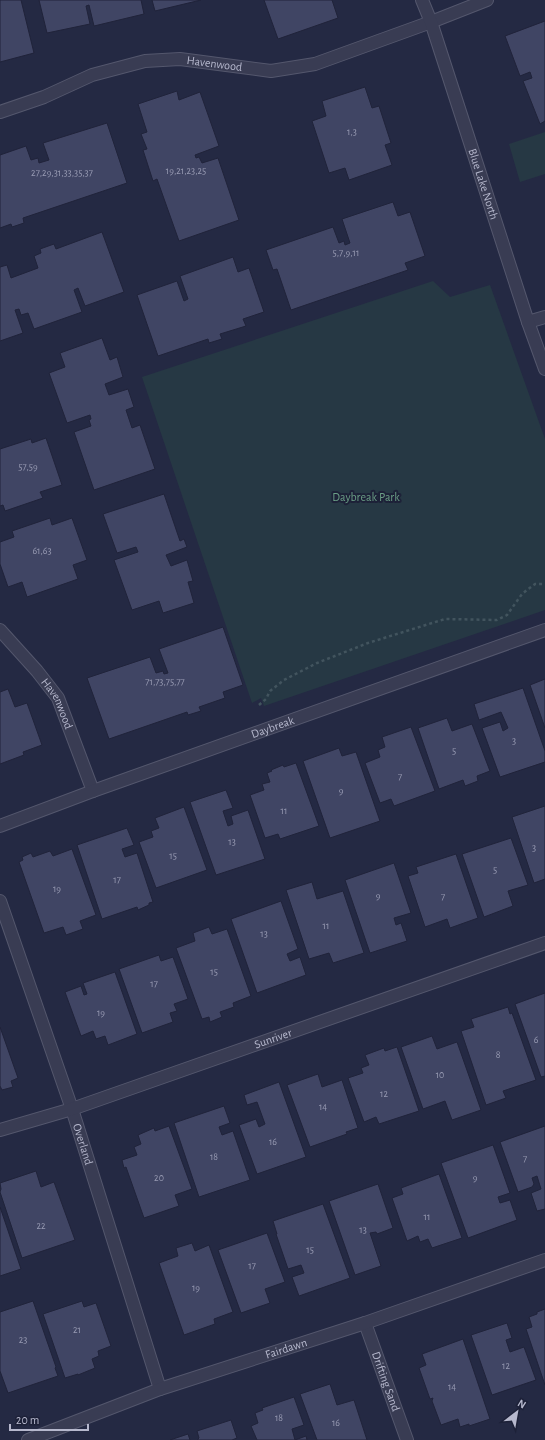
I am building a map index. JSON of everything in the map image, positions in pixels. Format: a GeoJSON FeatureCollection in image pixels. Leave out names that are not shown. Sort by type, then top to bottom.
{"type":"FeatureCollection","features":[{"type":"Feature","properties":{"kind":"street","name":"Blue Lake North"},"geometry":{"type":"LineString","coordinates":[[422,0],[431,22],[528,322],[545,369]]}},
{"type":"Feature","properties":{"kind":"street","name":"Havenwood"},"geometry":{"type":"LineString","coordinates":[[0,112],[44,96],[92,75],[145,61],[180,59],[271,71],[315,64],[487,0]]}},
{"type":"Feature","properties":{"kind":"street"},"geometry":{"type":"LineString","coordinates":[[528,322],[545,316]]}},
{"type":"Feature","properties":{"kind":"street","name":"Havenwood"},"geometry":{"type":"LineString","coordinates":[[0,630],[37,671],[58,698],[93,791]]}},
{"type":"Feature","properties":{"kind":"street","name":"Daybreak"},"geometry":{"type":"LineString","coordinates":[[0,826],[93,791],[545,630]]}},
{"type":"Feature","properties":{"kind":"street","name":"Overland"},"geometry":{"type":"LineString","coordinates":[[0,901],[72,1109],[160,1389]]}},
{"type":"Feature","properties":{"kind":"street","name":"Sunriver"},"geometry":{"type":"LineString","coordinates":[[0,1130],[72,1109],[545,943]]}},
{"type":"Feature","properties":{"kind":"street","name":"Fairdawn"},"geometry":{"type":"LineString","coordinates":[[28,1440],[160,1389],[365,1323],[545,1260]]}},
{"type":"Feature","properties":{"kind":"street","name":"Drifting Sand"},"geometry":{"type":"LineString","coordinates":[[365,1323],[407,1440]]}},
{"type":"Feature","properties":{"kind":"path"},"geometry":{"type":"LineString","coordinates":[[259,705],[266,699],[270,691],[284,680],[317,663],[368,643],[445,619],[497,620],[508,615],[522,594],[527,590],[535,584],[545,584]]}},
{"type":"Feature","properties":{"kind":"green space"},"geometry":{"type":"Polygon","coordinates":[[[545,132],[545,174],[520,182],[509,144],[545,132]]]}},
{"type":"Feature","properties":{"kind":"green space","name":"Daybreak Park"},"geometry":{"type":"Polygon","coordinates":[[[433,281],[450,297],[490,285],[545,439],[545,610],[264,706],[261,698],[252,703],[142,377],[433,281]]]}},
{"type":"Feature","properties":{"kind":"building"},"geometry":{"type":"Polygon","coordinates":[[[0,0],[21,0],[34,53],[0,62],[0,0]]]}},
{"type":"Feature","properties":{"kind":"building"},"geometry":{"type":"Polygon","coordinates":[[[39,0],[141,0],[144,14],[94,26],[89,5],[86,6],[90,24],[47,33],[39,0]]]}},
{"type":"Feature","properties":{"kind":"building"},"geometry":{"type":"Polygon","coordinates":[[[152,0],[201,0],[155,11],[152,0]]]}},
{"type":"Feature","properties":{"kind":"building"},"geometry":{"type":"Polygon","coordinates":[[[264,0],[332,0],[338,18],[278,39],[264,0]]]}},
{"type":"Feature","properties":{"kind":"building"},"geometry":{"type":"Polygon","coordinates":[[[545,21],[545,121],[540,124],[523,81],[532,78],[530,72],[520,76],[505,36],[545,21]]]}},
{"type":"Feature","properties":{"kind":"building"},"geometry":{"type":"Polygon","coordinates":[[[365,87],[372,108],[379,106],[391,143],[385,145],[392,165],[349,180],[345,168],[329,173],[312,121],[326,116],[322,101],[365,87]]]}},
{"type":"Feature","properties":{"kind":"building"},"geometry":{"type":"Polygon","coordinates":[[[177,91],[179,100],[200,92],[219,146],[195,155],[196,158],[199,157],[202,163],[218,158],[239,220],[179,241],[157,179],[153,181],[143,150],[147,149],[141,134],[147,132],[138,104],[177,91]]]}},
{"type":"Feature","properties":{"kind":"building"},"geometry":{"type":"Polygon","coordinates":[[[107,123],[127,183],[23,218],[24,223],[12,227],[11,224],[0,228],[0,155],[26,146],[31,160],[38,158],[39,163],[49,160],[43,143],[107,123]]]}},
{"type":"Feature","properties":{"kind":"building"},"geometry":{"type":"Polygon","coordinates":[[[393,202],[398,216],[410,212],[425,256],[405,263],[408,270],[291,310],[277,269],[273,270],[266,250],[333,227],[339,243],[344,241],[345,245],[350,243],[342,219],[393,202]]]}},
{"type":"Feature","properties":{"kind":"building"},"geometry":{"type":"Polygon","coordinates":[[[102,232],[124,292],[85,306],[78,288],[74,290],[82,312],[34,329],[28,313],[21,315],[19,309],[15,310],[23,333],[0,341],[0,267],[7,265],[11,278],[38,268],[34,256],[41,253],[40,249],[54,244],[56,249],[102,232]]]}},
{"type":"Feature","properties":{"kind":"building"},"geometry":{"type":"Polygon","coordinates":[[[233,257],[238,272],[249,268],[264,312],[243,319],[246,326],[220,334],[222,339],[209,343],[208,339],[158,356],[137,295],[177,281],[184,301],[188,299],[180,276],[233,257]]]}},
{"type":"Feature","properties":{"kind":"building"},"geometry":{"type":"Polygon","coordinates":[[[102,338],[110,360],[117,357],[123,377],[105,384],[109,395],[128,389],[134,407],[126,410],[132,428],[140,425],[155,469],[94,490],[74,432],[91,426],[89,420],[91,419],[90,415],[67,423],[49,373],[65,367],[60,353],[102,338]]]}},
{"type":"Feature","properties":{"kind":"building"},"geometry":{"type":"Polygon","coordinates":[[[46,438],[62,485],[40,492],[43,498],[5,511],[3,505],[0,506],[0,449],[31,439],[32,443],[46,438]]]}},
{"type":"Feature","properties":{"kind":"building"},"geometry":{"type":"Polygon","coordinates":[[[164,494],[180,541],[184,539],[187,547],[166,555],[171,566],[187,560],[193,581],[188,582],[194,603],[163,613],[159,601],[132,610],[114,560],[138,552],[136,547],[117,553],[103,514],[164,494]]]}},
{"type":"Feature","properties":{"kind":"building"},"geometry":{"type":"Polygon","coordinates":[[[50,518],[52,525],[72,518],[87,560],[73,565],[78,579],[27,597],[22,582],[8,587],[0,564],[0,542],[14,537],[12,531],[50,518]]]}},
{"type":"Feature","properties":{"kind":"building"},"geometry":{"type":"Polygon","coordinates":[[[223,627],[243,685],[223,692],[225,698],[199,707],[201,711],[188,715],[187,712],[109,739],[87,678],[150,657],[156,673],[163,671],[164,674],[168,673],[159,649],[223,627]]]}},
{"type":"Feature","properties":{"kind":"building"},"geometry":{"type":"Polygon","coordinates":[[[545,679],[545,728],[530,685],[545,679]]]}},
{"type":"Feature","properties":{"kind":"building"},"geometry":{"type":"Polygon","coordinates":[[[523,688],[545,751],[545,762],[500,777],[482,728],[500,722],[503,731],[508,728],[501,712],[479,720],[474,704],[523,688]]]}},
{"type":"Feature","properties":{"kind":"building"},"geometry":{"type":"Polygon","coordinates":[[[8,689],[15,707],[27,703],[42,745],[23,752],[24,755],[0,764],[0,692],[8,689]]]}},
{"type":"Feature","properties":{"kind":"building"},"geometry":{"type":"Polygon","coordinates":[[[447,718],[452,731],[472,724],[490,771],[477,776],[478,781],[465,786],[463,780],[439,789],[418,728],[447,718]]]}},
{"type":"Feature","properties":{"kind":"building"},"geometry":{"type":"Polygon","coordinates":[[[411,727],[435,791],[394,806],[391,799],[380,803],[365,763],[380,757],[378,750],[385,747],[382,737],[411,727]]]}},
{"type":"Feature","properties":{"kind":"building"},"geometry":{"type":"Polygon","coordinates":[[[339,748],[342,756],[356,752],[380,821],[330,838],[303,761],[339,748]]]}},
{"type":"Feature","properties":{"kind":"building"},"geometry":{"type":"Polygon","coordinates":[[[296,763],[319,826],[280,839],[278,834],[265,838],[250,795],[264,790],[262,784],[270,782],[267,773],[272,771],[271,770],[283,765],[284,767],[296,763]]]}},
{"type":"Feature","properties":{"kind":"building"},"geometry":{"type":"Polygon","coordinates":[[[226,790],[233,808],[223,811],[228,826],[233,824],[231,816],[248,810],[265,859],[216,875],[190,802],[226,790]]]}},
{"type":"Feature","properties":{"kind":"building"},"geometry":{"type":"Polygon","coordinates":[[[545,806],[545,879],[534,883],[512,817],[545,806]]]}},
{"type":"Feature","properties":{"kind":"building"},"geometry":{"type":"Polygon","coordinates":[[[184,807],[207,870],[156,888],[139,842],[153,837],[151,831],[159,828],[155,818],[184,807]]]}},
{"type":"Feature","properties":{"kind":"building"},"geometry":{"type":"Polygon","coordinates":[[[127,828],[134,845],[122,849],[125,857],[137,853],[153,902],[138,910],[137,907],[102,919],[77,845],[127,828]]]}},
{"type":"Feature","properties":{"kind":"building"},"geometry":{"type":"Polygon","coordinates":[[[511,838],[528,885],[508,891],[513,906],[484,917],[462,854],[511,838]]]}},
{"type":"Feature","properties":{"kind":"building"},"geometry":{"type":"Polygon","coordinates":[[[72,849],[96,915],[80,921],[83,929],[66,935],[63,927],[44,933],[19,862],[23,860],[22,857],[31,853],[33,857],[50,851],[53,856],[72,849]]]}},
{"type":"Feature","properties":{"kind":"building"},"geometry":{"type":"Polygon","coordinates":[[[456,854],[478,918],[450,928],[447,919],[425,927],[408,876],[418,873],[416,867],[456,854]]]}},
{"type":"Feature","properties":{"kind":"building"},"geometry":{"type":"Polygon","coordinates":[[[394,863],[411,913],[394,918],[396,925],[401,923],[407,941],[370,953],[345,880],[394,863]]]}},
{"type":"Feature","properties":{"kind":"building"},"geometry":{"type":"Polygon","coordinates":[[[312,882],[317,899],[343,891],[364,953],[333,963],[329,953],[309,959],[286,890],[312,882]]]}},
{"type":"Feature","properties":{"kind":"building"},"geometry":{"type":"Polygon","coordinates":[[[281,901],[298,949],[287,954],[290,961],[300,957],[306,975],[257,993],[231,919],[281,901]]]}},
{"type":"Feature","properties":{"kind":"building"},"geometry":{"type":"Polygon","coordinates":[[[209,927],[212,934],[227,929],[251,996],[233,1003],[234,1007],[220,1012],[222,1017],[210,1022],[209,1017],[202,1019],[176,948],[195,941],[193,933],[209,927]]]}},
{"type":"Feature","properties":{"kind":"building"},"geometry":{"type":"Polygon","coordinates":[[[159,955],[161,961],[173,957],[188,999],[174,1004],[177,1011],[170,1013],[173,1022],[142,1033],[119,969],[159,955]]]}},
{"type":"Feature","properties":{"kind":"building"},"geometry":{"type":"Polygon","coordinates":[[[115,972],[137,1034],[108,1045],[105,1036],[96,1039],[93,1031],[81,1036],[65,992],[81,986],[84,995],[87,994],[83,983],[115,972]]]}},
{"type":"Feature","properties":{"kind":"building"},"geometry":{"type":"Polygon","coordinates":[[[545,993],[545,1076],[541,1077],[515,1004],[545,993]]]}},
{"type":"Feature","properties":{"kind":"building"},"geometry":{"type":"Polygon","coordinates":[[[508,1007],[510,1014],[512,1013],[536,1080],[503,1091],[506,1098],[486,1105],[461,1031],[474,1027],[471,1019],[508,1007]]]}},
{"type":"Feature","properties":{"kind":"building"},"geometry":{"type":"Polygon","coordinates":[[[0,1027],[18,1078],[11,1081],[13,1087],[2,1090],[0,1086],[0,1027]]]}},
{"type":"Feature","properties":{"kind":"building"},"geometry":{"type":"Polygon","coordinates":[[[432,1036],[437,1049],[457,1042],[481,1110],[452,1120],[445,1101],[423,1109],[401,1047],[432,1036]]]}},
{"type":"Feature","properties":{"kind":"building"},"geometry":{"type":"Polygon","coordinates":[[[397,1047],[419,1111],[379,1124],[376,1117],[364,1122],[348,1078],[363,1073],[361,1068],[369,1065],[365,1055],[384,1048],[385,1051],[397,1047]]]}},
{"type":"Feature","properties":{"kind":"building"},"geometry":{"type":"Polygon","coordinates":[[[318,1074],[322,1087],[342,1080],[358,1128],[346,1132],[347,1134],[310,1147],[287,1085],[318,1074]]]}},
{"type":"Feature","properties":{"kind":"building"},"geometry":{"type":"Polygon","coordinates":[[[279,1082],[306,1157],[257,1174],[239,1125],[256,1119],[259,1127],[265,1124],[257,1102],[247,1105],[244,1095],[279,1082]]]}},
{"type":"Feature","properties":{"kind":"building"},"geometry":{"type":"Polygon","coordinates":[[[224,1106],[230,1123],[219,1127],[222,1135],[233,1131],[250,1180],[199,1197],[174,1123],[224,1106]]]}},
{"type":"Feature","properties":{"kind":"building"},"geometry":{"type":"Polygon","coordinates":[[[169,1126],[192,1189],[175,1195],[179,1206],[144,1218],[126,1167],[124,1168],[122,1160],[137,1155],[134,1147],[141,1144],[138,1135],[154,1128],[155,1131],[169,1126]]]}},
{"type":"Feature","properties":{"kind":"building"},"geometry":{"type":"Polygon","coordinates":[[[545,1126],[545,1209],[537,1211],[531,1193],[541,1189],[537,1176],[532,1178],[534,1184],[532,1187],[518,1192],[500,1142],[545,1126]]]}},
{"type":"Feature","properties":{"kind":"building"},"geometry":{"type":"Polygon","coordinates":[[[493,1145],[510,1193],[498,1197],[500,1203],[510,1200],[517,1220],[468,1238],[441,1163],[493,1145]]]}},
{"type":"Feature","properties":{"kind":"building"},"geometry":{"type":"Polygon","coordinates":[[[36,1171],[41,1187],[54,1182],[75,1240],[22,1258],[0,1192],[0,1183],[36,1171]]]}},
{"type":"Feature","properties":{"kind":"building"},"geometry":{"type":"Polygon","coordinates":[[[439,1174],[462,1238],[432,1248],[428,1239],[420,1242],[418,1236],[407,1241],[392,1198],[403,1194],[401,1188],[439,1174]]]}},
{"type":"Feature","properties":{"kind":"building"},"geometry":{"type":"Polygon","coordinates":[[[378,1184],[393,1228],[377,1234],[376,1232],[370,1233],[381,1266],[355,1275],[329,1201],[378,1184]]]}},
{"type":"Feature","properties":{"kind":"building"},"geometry":{"type":"Polygon","coordinates":[[[323,1204],[350,1278],[299,1296],[292,1277],[304,1273],[301,1265],[288,1269],[273,1221],[323,1204]]]}},
{"type":"Feature","properties":{"kind":"building"},"geometry":{"type":"Polygon","coordinates":[[[0,1207],[21,1269],[0,1276],[0,1207]]]}},
{"type":"Feature","properties":{"kind":"building"},"geometry":{"type":"Polygon","coordinates":[[[267,1233],[285,1282],[265,1289],[270,1303],[241,1313],[218,1250],[267,1233]]]}},
{"type":"Feature","properties":{"kind":"building"},"geometry":{"type":"Polygon","coordinates":[[[192,1243],[195,1251],[209,1245],[233,1312],[214,1319],[215,1324],[184,1335],[159,1263],[178,1256],[176,1248],[192,1243]]]}},
{"type":"Feature","properties":{"kind":"building"},"geometry":{"type":"Polygon","coordinates":[[[33,1301],[58,1376],[8,1393],[0,1371],[0,1312],[33,1301]]]}},
{"type":"Feature","properties":{"kind":"building"},"geometry":{"type":"Polygon","coordinates":[[[82,1301],[84,1307],[96,1303],[111,1346],[98,1351],[99,1356],[92,1359],[95,1368],[78,1375],[65,1378],[43,1314],[82,1301]]]}},
{"type":"Feature","properties":{"kind":"building"},"geometry":{"type":"Polygon","coordinates":[[[545,1309],[545,1385],[526,1329],[532,1327],[529,1317],[545,1309]]]}},
{"type":"Feature","properties":{"kind":"building"},"geometry":{"type":"Polygon","coordinates":[[[507,1323],[512,1338],[506,1340],[510,1352],[524,1347],[536,1380],[492,1395],[471,1335],[507,1323]]]}},
{"type":"Feature","properties":{"kind":"building"},"geometry":{"type":"Polygon","coordinates":[[[463,1339],[490,1419],[469,1426],[469,1424],[460,1427],[458,1419],[441,1425],[432,1401],[433,1398],[430,1399],[419,1368],[426,1365],[422,1354],[463,1339]]]}},
{"type":"Feature","properties":{"kind":"building"},"geometry":{"type":"Polygon","coordinates":[[[330,1384],[337,1405],[354,1400],[367,1440],[317,1440],[300,1394],[330,1384]]]}},
{"type":"Feature","properties":{"kind":"building"},"geometry":{"type":"Polygon","coordinates":[[[294,1397],[304,1425],[292,1429],[295,1440],[257,1440],[251,1426],[258,1423],[255,1413],[263,1410],[262,1408],[294,1397]]]}},
{"type":"Feature","properties":{"kind":"building"},"geometry":{"type":"Polygon","coordinates":[[[231,1420],[237,1438],[232,1440],[198,1440],[199,1438],[197,1431],[231,1420]]]}},
{"type":"Feature","properties":{"kind":"building"},"geometry":{"type":"Polygon","coordinates":[[[188,1434],[190,1440],[170,1440],[188,1434]]]}},
{"type":"Feature","properties":{"kind":"building"},"geometry":{"type":"Polygon","coordinates":[[[306,1436],[307,1440],[295,1440],[306,1436]]]}}]}
